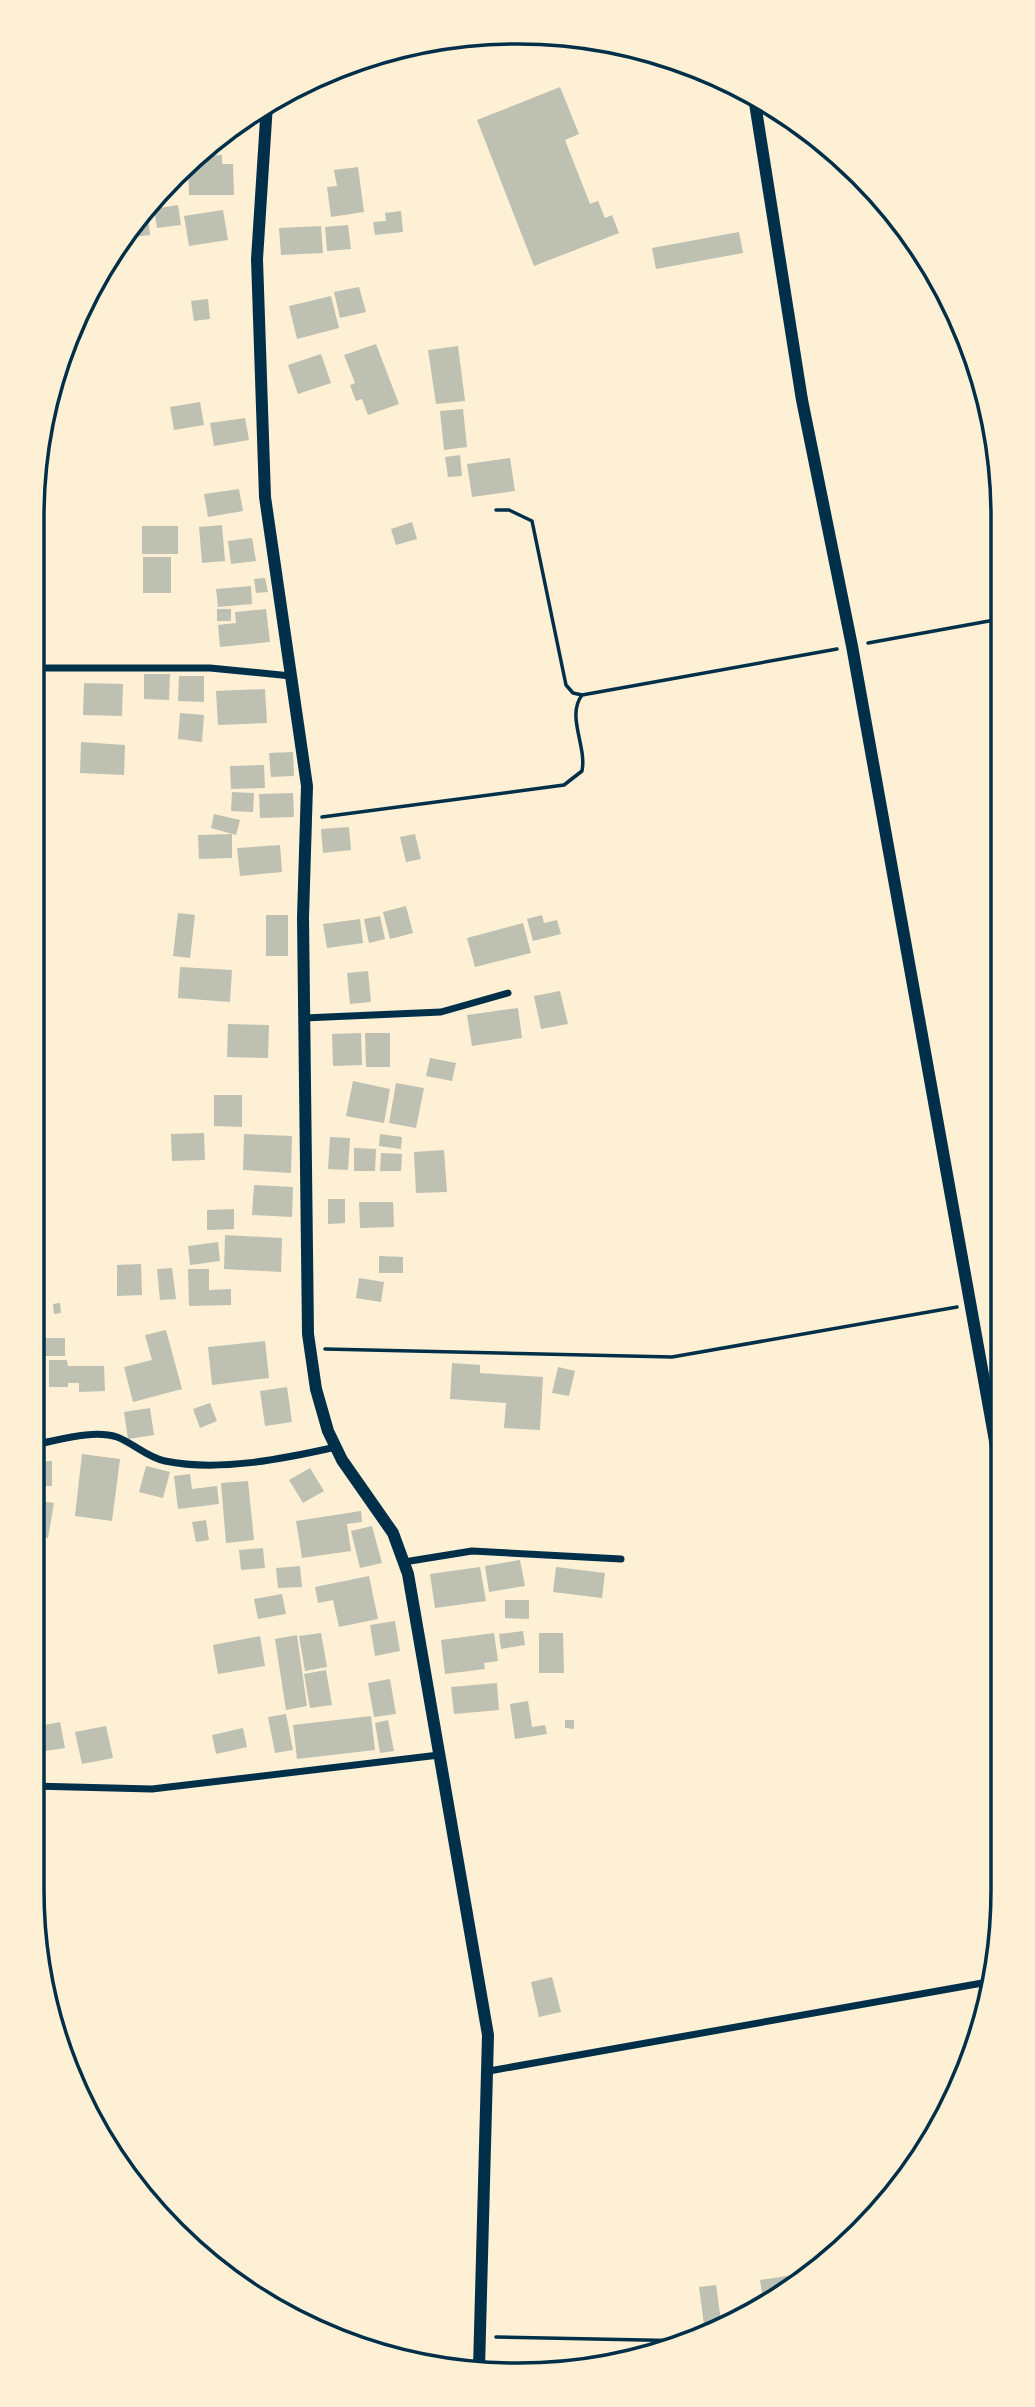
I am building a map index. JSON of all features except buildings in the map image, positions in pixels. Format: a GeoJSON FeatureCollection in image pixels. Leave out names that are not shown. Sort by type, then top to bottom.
{"type":"FeatureCollection","features":[{"type":"Feature","properties":{"kind":"street"},"geometry":{"type":"LineString","coordinates":[[756,108],[802,400],[852,646],[991,1422]]}},
{"type":"Feature","properties":{"kind":"street"},"geometry":{"type":"LineString","coordinates":[[266,116],[257,259],[265,496],[307,786],[304,1018],[310,1349],[316,1390],[335,1447],[393,1533],[404,1562],[488,2035],[479,2361]]}},
{"type":"Feature","properties":{"kind":"street"},"geometry":{"type":"LineString","coordinates":[[44,668],[210,668],[291,676]]}},
{"type":"Feature","properties":{"kind":"street"},"geometry":{"type":"LineString","coordinates":[[304,1018],[441,1012],[508,993]]}},
{"type":"Feature","properties":{"kind":"street"},"geometry":{"type":"LineString","coordinates":[[44,1443],[96,1435],[115,1437],[163,1461],[215,1464],[295,1456],[335,1447]]}},
{"type":"Feature","properties":{"kind":"street"},"geometry":{"type":"LineString","coordinates":[[404,1562],[472,1551],[621,1559]]}},
{"type":"Feature","properties":{"kind":"street"},"geometry":{"type":"LineString","coordinates":[[44,1786],[152,1789],[439,1755]]}},
{"type":"Feature","properties":{"kind":"street"},"geometry":{"type":"LineString","coordinates":[[489,2071],[982,1983]]}},
{"type":"Feature","properties":{"kind":"path"},"geometry":{"type":"LineString","coordinates":[[496,510],[509,510],[531,521],[566,685],[573,693],[582,695],[991,620]]}},
{"type":"Feature","properties":{"kind":"path"},"geometry":{"type":"LineString","coordinates":[[306,819],[564,785],[582,771],[584,759],[575,716],[577,702],[582,695]]}},
{"type":"Feature","properties":{"kind":"path"},"geometry":{"type":"LineString","coordinates":[[310,1349],[672,1357],[969,1305]]}},
{"type":"Feature","properties":{"kind":"path"},"geometry":{"type":"LineString","coordinates":[[480,2337],[662,2340]]}}]}
